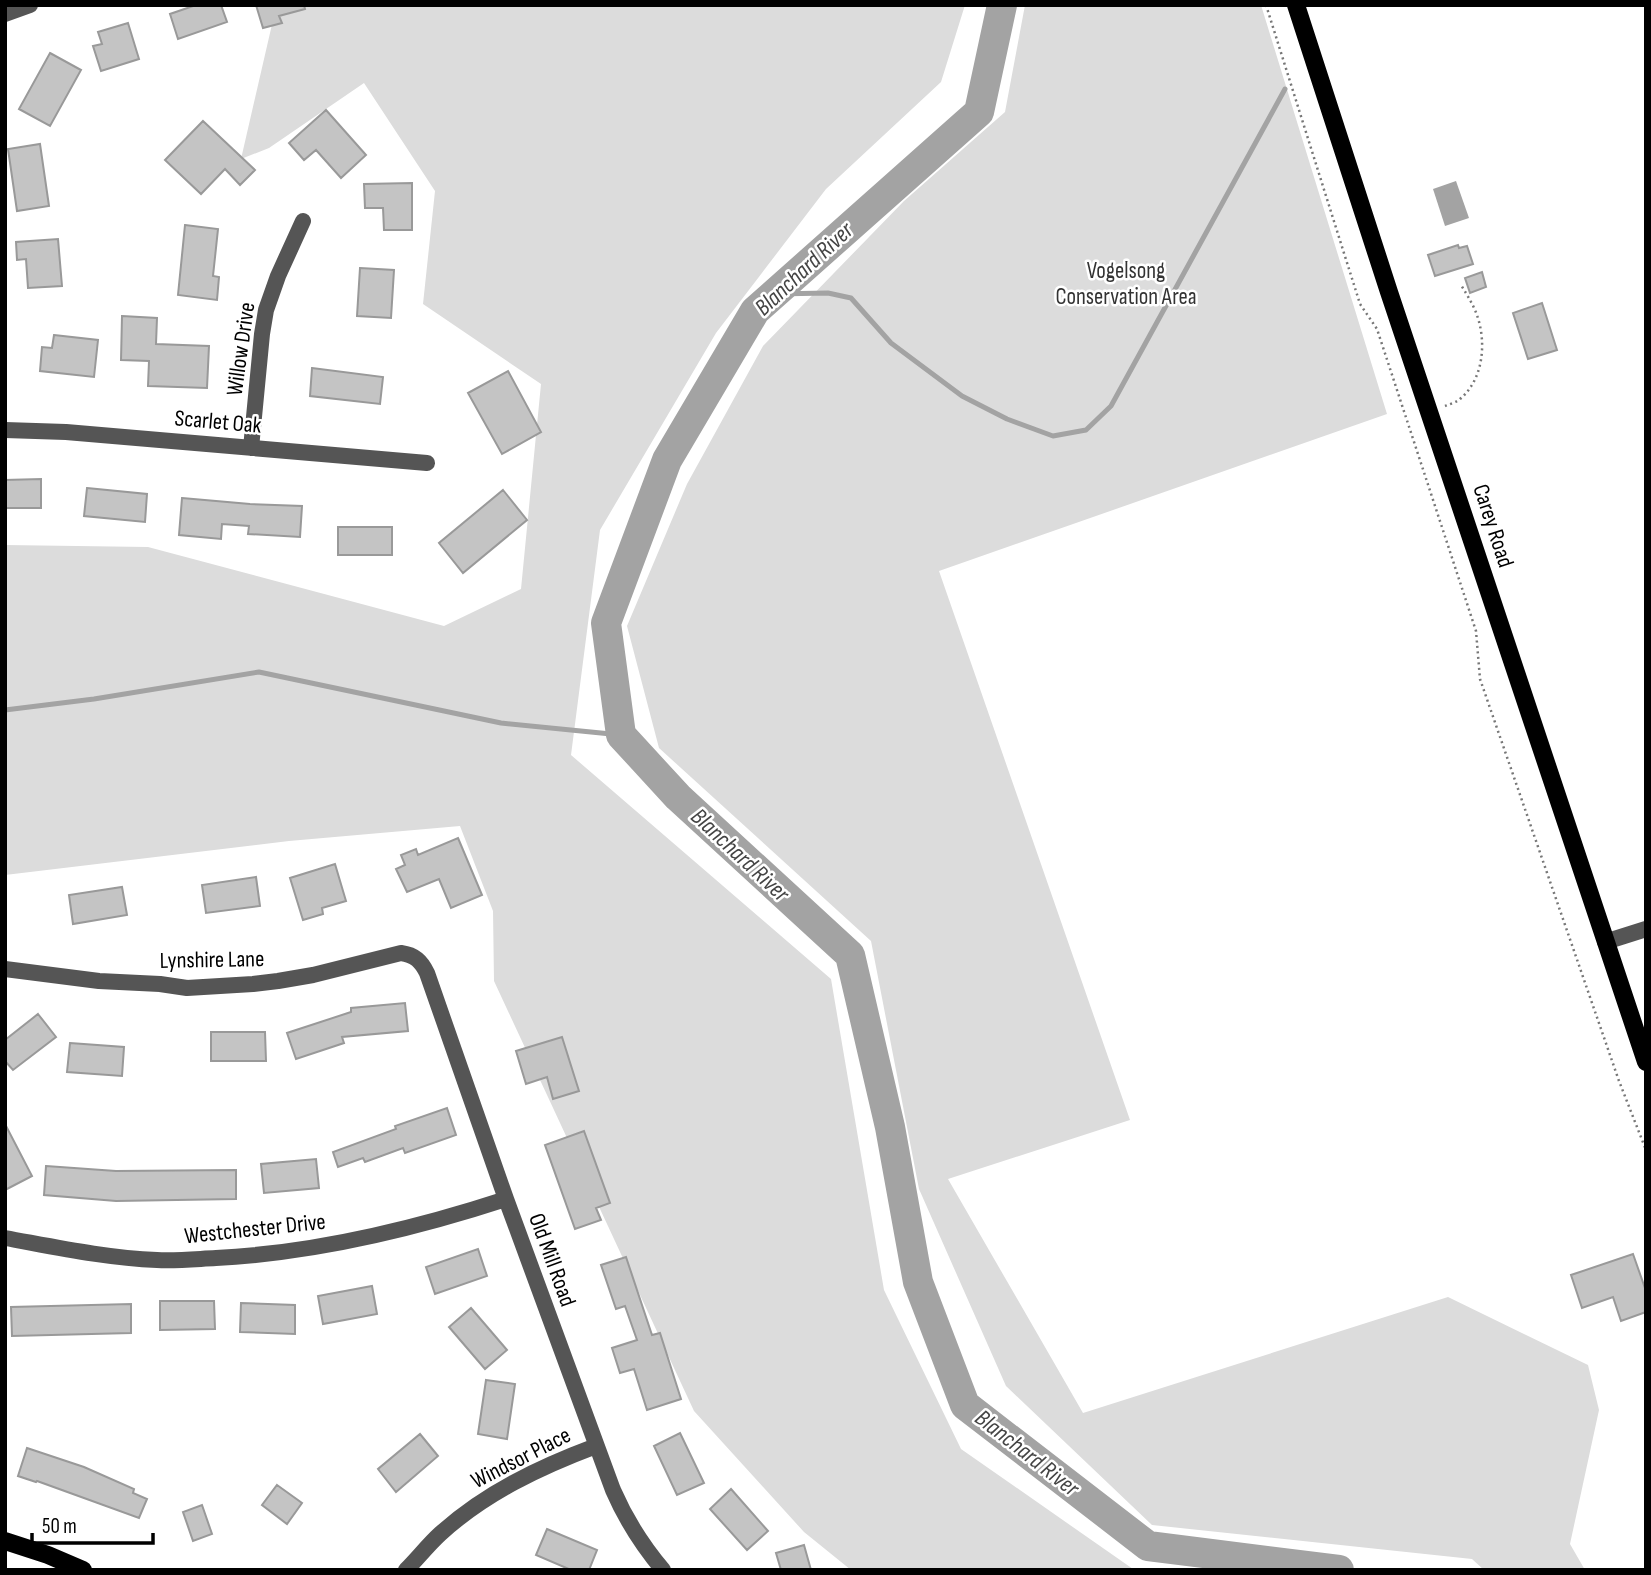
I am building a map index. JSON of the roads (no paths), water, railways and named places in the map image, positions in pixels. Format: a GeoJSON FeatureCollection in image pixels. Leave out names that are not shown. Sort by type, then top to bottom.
{"type":"FeatureCollection","features":[{"type":"Feature","properties":{"kind":"main road","name":"Carey Road"},"geometry":{"type":"LineString","coordinates":[[1296,5],[1388,292],[1646,1062]]}},
{"type":"Feature","properties":{"kind":"main road"},"geometry":{"type":"LineString","coordinates":[[5,1541],[83,1570]]}},
{"type":"Feature","properties":{"kind":"street"},"geometry":{"type":"LineString","coordinates":[[5,14],[30,5]]}},
{"type":"Feature","properties":{"kind":"street","name":"Willow Drive"},"geometry":{"type":"LineString","coordinates":[[251,448],[266,310],[303,220]]}},
{"type":"Feature","properties":{"kind":"street","name":"Scarlet Oak"},"geometry":{"type":"LineString","coordinates":[[5,430],[66,432],[427,463]]}},
{"type":"Feature","properties":{"kind":"street"},"geometry":{"type":"LineString","coordinates":[[1605,942],[1646,929]]}},
{"type":"Feature","properties":{"kind":"street","name":"Lynshire Lane"},"geometry":{"type":"LineString","coordinates":[[5,969],[99,981],[187,988],[278,981],[401,953],[416,958]]}},
{"type":"Feature","properties":{"kind":"street","name":"Old Mill Road"},"geometry":{"type":"LineString","coordinates":[[416,958],[428,973],[506,1199],[623,1513],[635,1534],[663,1570]]}},
{"type":"Feature","properties":{"kind":"street","name":"Westchester Drive"},"geometry":{"type":"LineString","coordinates":[[5,1238],[157,1260],[241,1257],[290,1252],[373,1237],[455,1216],[506,1199]]}},
{"type":"Feature","properties":{"kind":"street","name":"Windsor Place"},"geometry":{"type":"LineString","coordinates":[[406,1570],[448,1527],[477,1504],[540,1468],[596,1446]]}},
{"type":"Feature","properties":{"kind":"waterway","name":"Blanchard River"},"geometry":{"type":"LineString","coordinates":[[1002,5],[979,112],[755,311],[667,460],[606,623],[621,735],[678,797],[850,955],[890,1127],[918,1282],[965,1405],[1148,1546],[1339,1570]]}},
{"type":"Feature","properties":{"kind":"waterway"},"geometry":{"type":"LineString","coordinates":[[775,294],[828,293],[851,298],[891,343],[962,396],[1007,419],[1053,436],[1086,430],[1111,406],[1285,89]]}},
{"type":"Feature","properties":{"kind":"waterway"},"geometry":{"type":"LineString","coordinates":[[5,710],[94,699],[259,672],[501,723],[621,735]]}},
{"type":"Feature","properties":{"kind":"park label","name":"Vogelsong Conservation Area"},"geometry":{"type":"Point","coordinates":[1126,284]}}]}
